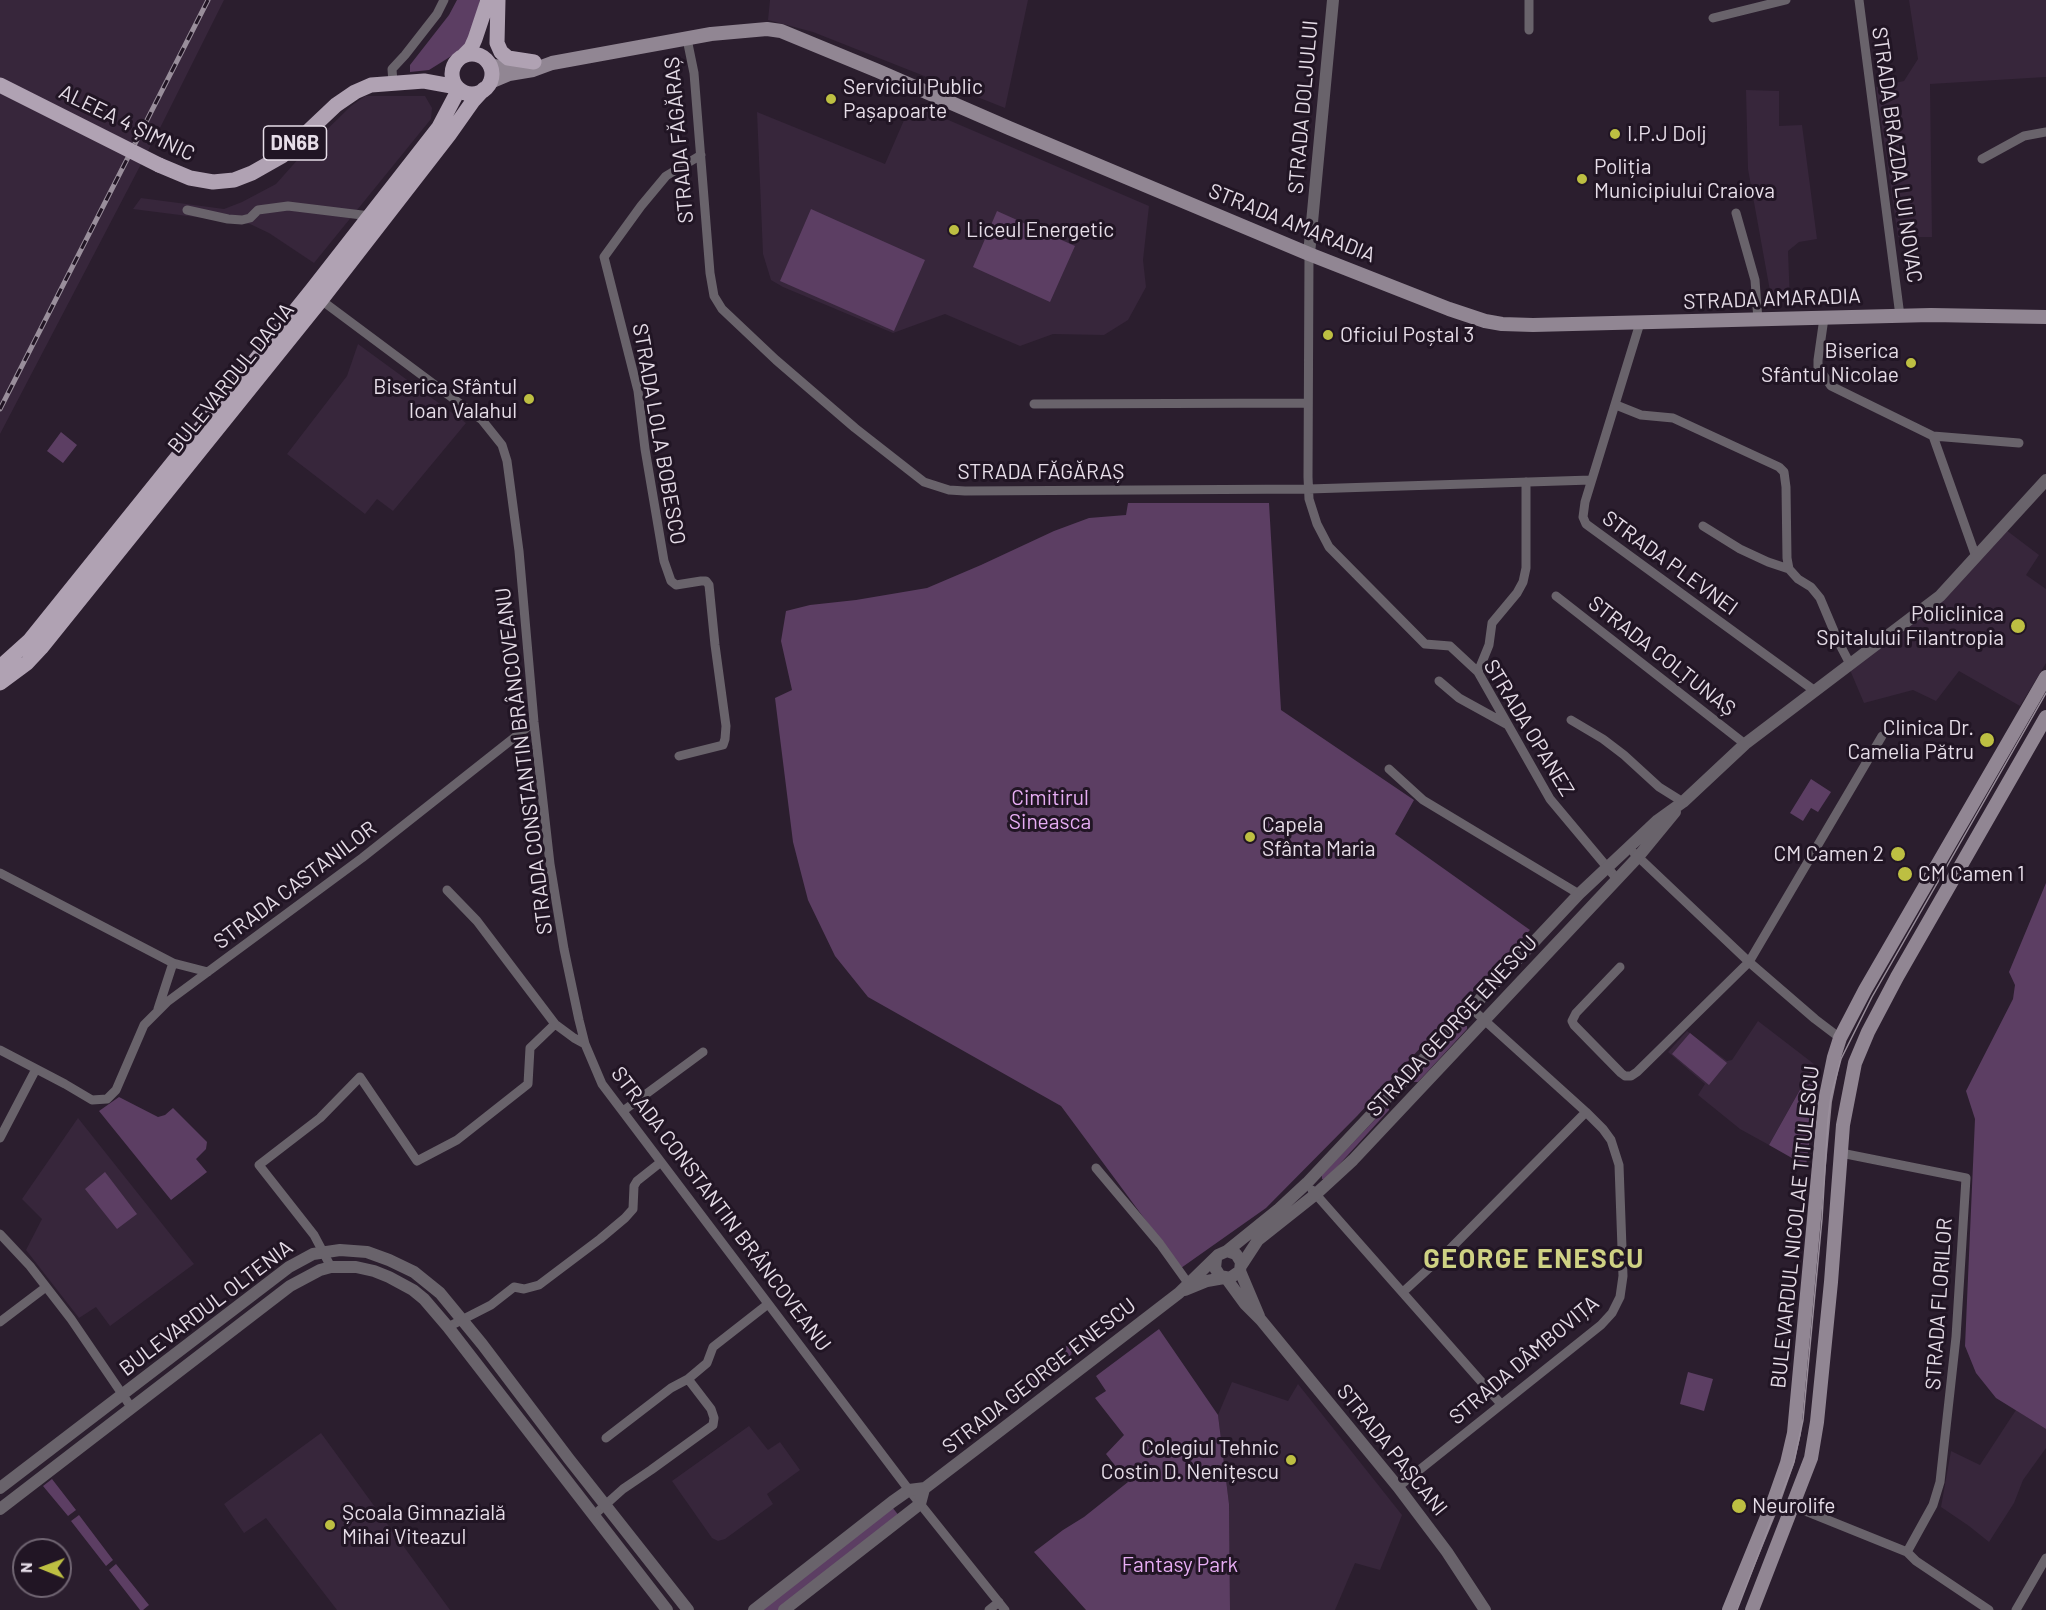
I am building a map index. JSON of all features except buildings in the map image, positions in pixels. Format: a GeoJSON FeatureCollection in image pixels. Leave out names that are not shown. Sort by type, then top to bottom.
{"type":"FeatureCollection","features":[{"type":"Feature","properties":{"kind":"main road"},"geometry":{"type":"LineString","coordinates":[[460,59],[471,48],[488,0]]}},
{"type":"Feature","properties":{"kind":"main road"},"geometry":{"type":"LineString","coordinates":[[498,0],[497,43],[501,52],[508,58],[534,62]]}},
{"type":"Feature","properties":{"kind":"main road"},"geometry":{"type":"LineString","coordinates":[[458,88],[463,92],[474,94],[487,85],[491,71],[488,63],[487,41],[498,0]]}},
{"type":"Feature","properties":{"kind":"main road","name":"STRADA AMARADIA"},"geometry":{"type":"LineString","coordinates":[[487,85],[509,74],[533,70],[552,63],[753,29],[781,31],[1309,254],[1485,321],[1515,325],[1900,316],[2046,317]]}},
{"type":"Feature","properties":{"kind":"main road"},"geometry":{"type":"LineString","coordinates":[[460,59],[476,54],[488,63]]}},
{"type":"Feature","properties":{"kind":"main road","name":"ALEEA 4 ȘIMNIC"},"geometry":{"type":"LineString","coordinates":[[424,81],[460,59]]}},
{"type":"Feature","properties":{"kind":"main road","name":"BULEVARDUL DACIA"},"geometry":{"type":"LineString","coordinates":[[0,683],[27,663],[41,648],[316,295],[370,216],[439,127],[458,88],[452,77],[454,66],[460,59]]}},
{"type":"Feature","properties":{"kind":"main road","name":"STRADA AMARADIA"},"geometry":{"type":"LineString","coordinates":[[488,63],[509,67],[534,62],[552,63]]}},
{"type":"Feature","properties":{"kind":"main road","name":"ALEEA 4 ȘIMNIC"},"geometry":{"type":"LineString","coordinates":[[0,85],[159,165],[190,178],[213,182],[234,180],[282,156],[336,105],[355,92],[371,85],[424,81],[458,88]]}},
{"type":"Feature","properties":{"kind":"main road","name":"BULEVARDUL DACIA"},"geometry":{"type":"LineString","coordinates":[[0,667],[30,640],[487,85]]}},
{"type":"Feature","properties":{"kind":"main road","name":"BULEVARDUL NICOLAE TITULESCU"},"geometry":{"type":"LineString","coordinates":[[1729,1610],[1774,1500],[1787,1463],[1794,1433],[1825,1101],[1840,1038],[1865,990],[2046,677]]}},
{"type":"Feature","properties":{"kind":"main road","name":"BULEVARDUL NICOLAE TITULESCU"},"geometry":{"type":"LineString","coordinates":[[1752,1610],[1811,1458],[1817,1422],[1831,1282],[1843,1125],[1855,1063],[1868,1032],[2046,717]]}},
{"type":"Feature","properties":{"kind":"street"},"geometry":{"type":"LineString","coordinates":[[393,83],[392,69],[405,56],[437,14],[444,0]]}},
{"type":"Feature","properties":{"kind":"street","name":"STRADA DOLJULUI"},"geometry":{"type":"LineString","coordinates":[[1309,254],[1333,0]]}},
{"type":"Feature","properties":{"kind":"street"},"geometry":{"type":"LineString","coordinates":[[1529,30],[1530,0]]}},
{"type":"Feature","properties":{"kind":"street"},"geometry":{"type":"LineString","coordinates":[[1713,18],[1786,0]]}},
{"type":"Feature","properties":{"kind":"street","name":"STRADA BRAZDA LUI NOVAC"},"geometry":{"type":"LineString","coordinates":[[1859,0],[1900,316]]}},
{"type":"Feature","properties":{"kind":"street","name":"STRADA FĂGĂRAȘ"},"geometry":{"type":"LineString","coordinates":[[687,39],[694,73],[710,273],[714,296],[722,309],[855,428],[924,482],[949,490],[964,491],[1309,489],[1591,480]]}},
{"type":"Feature","properties":{"kind":"street"},"geometry":{"type":"LineString","coordinates":[[1982,159],[2024,136],[2046,132]]}},
{"type":"Feature","properties":{"kind":"street","name":"STRADA LOLA BOBESCO"},"geometry":{"type":"LineString","coordinates":[[679,756],[723,745],[726,739],[709,585],[706,581],[676,585],[671,581],[664,561],[633,366],[604,257],[666,176],[701,155]]}},
{"type":"Feature","properties":{"kind":"street"},"geometry":{"type":"LineString","coordinates":[[187,210],[235,220],[250,218],[258,210],[288,206],[370,216]]}},
{"type":"Feature","properties":{"kind":"street"},"geometry":{"type":"LineString","coordinates":[[1736,213],[1755,280],[1758,320]]}},
{"type":"Feature","properties":{"kind":"street","name":"STRADA OPANEZ"},"geometry":{"type":"LineString","coordinates":[[1309,254],[1309,500],[1317,524],[1329,547],[1425,644],[1450,646],[1478,672],[1557,810],[1617,879]]}},
{"type":"Feature","properties":{"kind":"street","name":"STRADA CONSTANTIN BRÂNCOVEANU"},"geometry":{"type":"LineString","coordinates":[[316,295],[482,420],[502,445],[507,460],[519,552],[534,722],[550,864],[564,949],[585,1044],[602,1084],[909,1490],[1002,1606]]}},
{"type":"Feature","properties":{"kind":"street"},"geometry":{"type":"LineString","coordinates":[[1824,318],[1818,368],[1831,386],[1933,436],[2019,443]]}},
{"type":"Feature","properties":{"kind":"street","name":"STRADA PLEVNEI"},"geometry":{"type":"LineString","coordinates":[[1640,323],[1591,480],[1583,517],[1586,524],[1815,691]]}},
{"type":"Feature","properties":{"kind":"street"},"geometry":{"type":"LineString","coordinates":[[1034,404],[1308,403]]}},
{"type":"Feature","properties":{"kind":"street"},"geometry":{"type":"LineString","coordinates":[[1616,405],[1641,415],[1673,418],[1772,462],[1784,472],[1789,568],[1798,579],[1812,587],[1821,598],[1850,664]]}},
{"type":"Feature","properties":{"kind":"street"},"geometry":{"type":"LineString","coordinates":[[1933,436],[1976,557]]}},
{"type":"Feature","properties":{"kind":"street","name":"STRADA GEORGE ENESCU"},"geometry":{"type":"LineString","coordinates":[[1227,1251],[1307,1183],[1606,868],[1658,820],[1683,802],[1745,744],[1940,596],[2046,480]]}},
{"type":"Feature","properties":{"kind":"street"},"geometry":{"type":"LineString","coordinates":[[1478,672],[1489,645],[1492,623],[1517,593],[1523,582],[1526,568],[1526,482]]}},
{"type":"Feature","properties":{"kind":"street"},"geometry":{"type":"LineString","coordinates":[[1703,526],[1740,549],[1768,562],[1789,568]]}},
{"type":"Feature","properties":{"kind":"street","name":"STRADA COLȚUNAȘ"},"geometry":{"type":"LineString","coordinates":[[1556,596],[1745,744]]}},
{"type":"Feature","properties":{"kind":"street"},"geometry":{"type":"LineString","coordinates":[[1439,681],[1459,698],[1510,726]]}},
{"type":"Feature","properties":{"kind":"street"},"geometry":{"type":"LineString","coordinates":[[1571,720],[1603,739],[1664,790],[1683,802]]}},
{"type":"Feature","properties":{"kind":"street","name":"STRADA CASTANILOR"},"geometry":{"type":"LineString","coordinates":[[36,1069],[92,1100],[106,1100],[116,1090],[144,1025],[167,1002],[362,858],[534,722]]}},
{"type":"Feature","properties":{"kind":"street"},"geometry":{"type":"LineString","coordinates":[[1620,967],[1576,1012],[1572,1021],[1621,1073],[1631,1076],[1749,962],[1882,736]]}},
{"type":"Feature","properties":{"kind":"street"},"geometry":{"type":"LineString","coordinates":[[1389,770],[1423,800],[1579,894]]}},
{"type":"Feature","properties":{"kind":"street","name":"STRADA GEORGE ENESCU"},"geometry":{"type":"LineString","coordinates":[[1240,1268],[1258,1240],[1316,1194],[1353,1160],[1638,857],[1683,802]]}},
{"type":"Feature","properties":{"kind":"street"},"geometry":{"type":"LineString","coordinates":[[1628,848],[1749,962],[1840,1038]]}},
{"type":"Feature","properties":{"kind":"street"},"geometry":{"type":"LineString","coordinates":[[0,873],[173,963],[208,972]]}},
{"type":"Feature","properties":{"kind":"street"},"geometry":{"type":"LineString","coordinates":[[447,890],[477,921],[555,1024],[585,1044]]}},
{"type":"Feature","properties":{"kind":"street"},"geometry":{"type":"LineString","coordinates":[[157,1013],[173,963]]}},
{"type":"Feature","properties":{"kind":"street","name":"STRADA DÂMBOVIȚA"},"geometry":{"type":"LineString","coordinates":[[1398,1487],[1601,1325],[1612,1313],[1620,1297],[1623,1276],[1619,1165],[1611,1140],[1586,1112],[1472,1009]]}},
{"type":"Feature","properties":{"kind":"street"},"geometry":{"type":"LineString","coordinates":[[331,1267],[314,1235],[259,1165],[320,1118],[360,1077],[417,1161],[457,1140],[528,1084],[530,1048],[555,1024]]}},
{"type":"Feature","properties":{"kind":"street"},"geometry":{"type":"LineString","coordinates":[[0,1050],[36,1069],[0,1138]]}},
{"type":"Feature","properties":{"kind":"street"},"geometry":{"type":"LineString","coordinates":[[623,1111],[703,1052]]}},
{"type":"Feature","properties":{"kind":"street"},"geometry":{"type":"LineString","coordinates":[[1403,1292],[1449,1250],[1586,1112]]}},
{"type":"Feature","properties":{"kind":"street","name":"STRADA FLORILOR"},"geometry":{"type":"LineString","coordinates":[[1841,1153],[1966,1178],[1955,1348],[1940,1482],[1933,1505],[1907,1552]]}},
{"type":"Feature","properties":{"kind":"street"},"geometry":{"type":"LineString","coordinates":[[448,1327],[491,1305],[514,1287],[524,1289],[538,1285],[600,1239],[626,1218],[633,1209],[634,1186],[637,1181],[661,1162]]}},
{"type":"Feature","properties":{"kind":"street"},"geometry":{"type":"LineString","coordinates":[[1096,1168],[1160,1244],[1188,1283]]}},
{"type":"Feature","properties":{"kind":"street"},"geometry":{"type":"LineString","coordinates":[[1307,1183],[1501,1404]]}},
{"type":"Feature","properties":{"kind":"street"},"geometry":{"type":"LineString","coordinates":[[0,1234],[30,1266],[71,1319],[131,1407]]}},
{"type":"Feature","properties":{"kind":"street","name":"BULEVARDUL OLTENIA"},"geometry":{"type":"LineString","coordinates":[[0,1488],[288,1267],[313,1254],[340,1250],[367,1252],[403,1266],[433,1287],[463,1320],[688,1610]]}},
{"type":"Feature","properties":{"kind":"street"},"geometry":{"type":"LineString","coordinates":[[1227,1251],[1239,1257],[1240,1268],[1233,1277],[1225,1278],[1220,1276],[1215,1268],[1218,1255],[1227,1251]]}},
{"type":"Feature","properties":{"kind":"street","name":"STRADA GEORGE ENESCU"},"geometry":{"type":"LineString","coordinates":[[924,1489],[1179,1293],[1216,1259]]}},
{"type":"Feature","properties":{"kind":"street","name":"BULEVARDUL OLTENIA"},"geometry":{"type":"LineString","coordinates":[[0,1509],[290,1286],[320,1270],[331,1267],[356,1267],[374,1271],[402,1284],[424,1299],[667,1610]]}},
{"type":"Feature","properties":{"kind":"street","name":"STRADA PAȘCANI"},"geometry":{"type":"LineString","coordinates":[[1240,1268],[1261,1320]]}},
{"type":"Feature","properties":{"kind":"street","name":"STRADA GEORGE ENESCU"},"geometry":{"type":"LineString","coordinates":[[1179,1293],[1207,1281],[1225,1278]]}},
{"type":"Feature","properties":{"kind":"street","name":"STRADA PAȘCANI"},"geometry":{"type":"LineString","coordinates":[[1225,1278],[1398,1487],[1447,1552],[1485,1610]]}},
{"type":"Feature","properties":{"kind":"street"},"geometry":{"type":"LineString","coordinates":[[0,1322],[46,1287]]}},
{"type":"Feature","properties":{"kind":"street"},"geometry":{"type":"LineString","coordinates":[[606,1437],[671,1388],[688,1379],[707,1363],[713,1347],[768,1304]]}},
{"type":"Feature","properties":{"kind":"street"},"geometry":{"type":"LineString","coordinates":[[594,1515],[605,1503],[713,1425],[714,1418],[711,1409],[688,1379]]}},
{"type":"Feature","properties":{"kind":"street"},"geometry":{"type":"LineString","coordinates":[[754,1610],[909,1490],[924,1489],[920,1504],[784,1610]]}},
{"type":"Feature","properties":{"kind":"street"},"geometry":{"type":"LineString","coordinates":[[1793,1506],[1907,1552],[1916,1561],[1989,1610]]}},
{"type":"Feature","properties":{"kind":"street"},"geometry":{"type":"LineString","coordinates":[[2016,1610],[2046,1558]]}},
{"type":"Feature","properties":{"kind":"street"},"geometry":{"type":"LineString","coordinates":[[989,1610],[1002,1606]]}},
{"type":"Feature","properties":{"kind":"shaded area"},"geometry":{"type":"Polygon","coordinates":[[[0,0],[224,0],[0,434],[0,0]]]}},
{"type":"Feature","properties":{"kind":"shaded area"},"geometry":{"type":"Polygon","coordinates":[[[770,0],[1028,0],[1005,108],[813,32],[768,20],[770,0]]]}},
{"type":"Feature","properties":{"kind":"shaded area"},"geometry":{"type":"Polygon","coordinates":[[[1909,0],[2046,0],[2046,77],[1930,84],[1932,237],[1898,237],[1876,87],[1904,81],[1918,59],[1909,0]]]}},
{"type":"Feature","properties":{"kind":"shaded area"},"geometry":{"type":"Polygon","coordinates":[[[1746,90],[1779,91],[1779,126],[1802,125],[1817,239],[1799,242],[1788,251],[1790,302],[1772,302],[1748,169],[1746,90]]]}},
{"type":"Feature","properties":{"kind":"shaded area"},"geometry":{"type":"Polygon","coordinates":[[[365,96],[425,96],[432,108],[431,119],[314,263],[269,233],[250,224],[133,209],[141,198],[224,209],[242,202],[276,184],[308,148],[351,106],[365,96]]]}},
{"type":"Feature","properties":{"kind":"shaded area","name":"Liceul Energetic"},"geometry":{"type":"Polygon","coordinates":[[[911,104],[1149,206],[1143,260],[1146,287],[1128,320],[1104,335],[1053,334],[1020,346],[945,314],[893,333],[771,280],[763,254],[757,112],[885,164],[911,104]]]}},
{"type":"Feature","properties":{"kind":"shaded area"},"geometry":{"type":"Polygon","coordinates":[[[358,344],[466,423],[393,511],[377,499],[365,514],[287,454],[347,376],[358,344]]]}},
{"type":"Feature","properties":{"kind":"shaded area"},"geometry":{"type":"Polygon","coordinates":[[[2006,530],[2039,555],[2026,575],[2046,589],[2046,663],[2020,706],[1959,671],[1936,701],[1913,690],[1864,703],[1850,670],[2006,530]]]}},
{"type":"Feature","properties":{"kind":"shaded area"},"geometry":{"type":"Polygon","coordinates":[[[1758,1021],[1814,1064],[1769,1145],[1740,1129],[1698,1095],[1705,1084],[1668,1052],[1687,1031],[1727,1061],[1732,1060],[1758,1021]]]}},
{"type":"Feature","properties":{"kind":"shaded area"},"geometry":{"type":"Polygon","coordinates":[[[78,1118],[194,1264],[110,1326],[96,1307],[79,1318],[26,1250],[42,1219],[22,1199],[78,1118]]]}},
{"type":"Feature","properties":{"kind":"shaded area","name":"Colegiul Tehnic Costin D. Nenițescu"},"geometry":{"type":"Polygon","coordinates":[[[1232,1382],[1288,1401],[1298,1384],[1402,1515],[1380,1570],[1355,1563],[1335,1610],[1230,1610],[1229,1504],[1218,1415],[1232,1382]]]}},
{"type":"Feature","properties":{"kind":"shaded area"},"geometry":{"type":"Polygon","coordinates":[[[2016,1410],[2046,1429],[2046,1448],[2023,1480],[2014,1503],[1989,1542],[1941,1507],[1951,1451],[1980,1465],[2016,1410]]]}},
{"type":"Feature","properties":{"kind":"shaded area"},"geometry":{"type":"Polygon","coordinates":[[[749,1426],[768,1450],[780,1442],[800,1470],[767,1494],[773,1504],[725,1539],[718,1541],[712,1538],[672,1481],[749,1426]]]}},
{"type":"Feature","properties":{"kind":"shaded area","name":"Școala Gimnazială Mihai Viteazul"},"geometry":{"type":"Polygon","coordinates":[[[321,1433],[450,1610],[337,1610],[266,1518],[244,1533],[224,1504],[321,1433]]]}},
{"type":"Feature","properties":{"kind":"green space"},"geometry":{"type":"Polygon","coordinates":[[[457,0],[480,0],[470,40],[453,55],[429,70],[410,72],[410,65],[449,15],[457,0]]]}},
{"type":"Feature","properties":{"kind":"green space"},"geometry":{"type":"Polygon","coordinates":[[[811,209],[925,260],[894,331],[780,281],[811,209]]]}},
{"type":"Feature","properties":{"kind":"green space"},"geometry":{"type":"Polygon","coordinates":[[[997,211],[1075,246],[1050,302],[973,267],[997,211]]]}},
{"type":"Feature","properties":{"kind":"green space"},"geometry":{"type":"Polygon","coordinates":[[[61,432],[77,445],[63,463],[47,451],[61,432]]]}},
{"type":"Feature","properties":{"kind":"green space","name":"Cimitirul Sineasca"},"geometry":{"type":"Polygon","coordinates":[[[1128,503],[1269,503],[1281,710],[1414,800],[1395,834],[1530,930],[1357,1116],[1266,1208],[1181,1268],[1061,1106],[868,997],[835,956],[808,900],[793,842],[775,698],[792,690],[781,641],[786,611],[810,605],[927,588],[1054,531],[1089,518],[1126,515],[1128,503]]]}},
{"type":"Feature","properties":{"kind":"green space"},"geometry":{"type":"Polygon","coordinates":[[[1811,779],[1831,792],[1818,812],[1811,808],[1803,821],[1790,813],[1811,779]]]}},
{"type":"Feature","properties":{"kind":"green space"},"geometry":{"type":"Polygon","coordinates":[[[2046,883],[2046,1429],[1996,1398],[1976,1373],[1965,1346],[1975,1119],[1966,1091],[2013,999],[2015,985],[2009,972],[2046,883]]]}},
{"type":"Feature","properties":{"kind":"green space"},"geometry":{"type":"Polygon","coordinates":[[[1463,1026],[1467,1026],[1467,1029],[1418,1082],[1413,1082],[1413,1078],[1463,1026]]]}},
{"type":"Feature","properties":{"kind":"green space"},"geometry":{"type":"Polygon","coordinates":[[[1690,1033],[1727,1063],[1709,1085],[1672,1054],[1690,1033]]]}},
{"type":"Feature","properties":{"kind":"green space"},"geometry":{"type":"Polygon","coordinates":[[[1811,1070],[1819,1074],[1806,1166],[1769,1145],[1811,1070]]]}},
{"type":"Feature","properties":{"kind":"green space"},"geometry":{"type":"Polygon","coordinates":[[[119,1097],[158,1117],[165,1115],[173,1108],[207,1142],[206,1149],[196,1159],[207,1172],[171,1200],[99,1111],[119,1097]]]}},
{"type":"Feature","properties":{"kind":"green space"},"geometry":{"type":"Polygon","coordinates":[[[1387,1107],[1389,1110],[1326,1179],[1322,1179],[1322,1175],[1387,1107]]]}},
{"type":"Feature","properties":{"kind":"green space"},"geometry":{"type":"Polygon","coordinates":[[[105,1172],[137,1214],[117,1229],[85,1189],[105,1172]]]}},
{"type":"Feature","properties":{"kind":"green space","name":"Fantasy Park"},"geometry":{"type":"Polygon","coordinates":[[[1159,1329],[1218,1415],[1229,1504],[1230,1610],[1086,1610],[1034,1552],[1128,1482],[1106,1454],[1124,1435],[1095,1398],[1106,1391],[1096,1376],[1159,1329]]]}},
{"type":"Feature","properties":{"kind":"green space"},"geometry":{"type":"Polygon","coordinates":[[[1068,1345],[1072,1351],[1071,1355],[1022,1394],[1018,1394],[1014,1388],[1068,1345]]]}},
{"type":"Feature","properties":{"kind":"green space"},"geometry":{"type":"Polygon","coordinates":[[[1688,1372],[1713,1379],[1704,1411],[1680,1404],[1688,1372]]]}},
{"type":"Feature","properties":{"kind":"green space"},"geometry":{"type":"Polygon","coordinates":[[[52,1479],[76,1510],[68,1516],[43,1486],[52,1479]]]}},
{"type":"Feature","properties":{"kind":"green space"},"geometry":{"type":"Polygon","coordinates":[[[892,1507],[900,1517],[780,1610],[755,1610],[892,1507]]]}},
{"type":"Feature","properties":{"kind":"green space"},"geometry":{"type":"Polygon","coordinates":[[[79,1515],[113,1560],[106,1566],[71,1521],[79,1515]]]}},
{"type":"Feature","properties":{"kind":"green space"},"geometry":{"type":"Polygon","coordinates":[[[116,1564],[149,1605],[143,1610],[140,1610],[109,1570],[116,1564]]]}},
{"type":"Feature","properties":{"kind":"tram line"},"geometry":{"type":"LineString","coordinates":[[1737,1610],[1794,1462],[1803,1420],[1822,1219],[1828,1120],[1831,1096],[1841,1059],[1872,997],[2046,693]]}},
{"type":"Feature","properties":{"kind":"railway"},"geometry":{"type":"LineString","coordinates":[[0,409],[208,0]]}},
{"type":"Feature","properties":{"kind":"place","name":"Serviciul Public Pașapoarte"},"geometry":{"type":"Point","coordinates":[831,99]}},
{"type":"Feature","properties":{"kind":"place","name":"I.P.J Dolj"},"geometry":{"type":"Point","coordinates":[1615,134]}},
{"type":"Feature","properties":{"kind":"place","name":"Poliția Municipiului Craiova"},"geometry":{"type":"Point","coordinates":[1582,179]}},
{"type":"Feature","properties":{"kind":"place","name":"Liceul Energetic"},"geometry":{"type":"Point","coordinates":[954,230]}},
{"type":"Feature","properties":{"kind":"place","name":"Oficiul Poștal 3"},"geometry":{"type":"Point","coordinates":[1328,335]}},
{"type":"Feature","properties":{"kind":"place","name":"Biserica Sfântul Nicolae"},"geometry":{"type":"Point","coordinates":[1911,363]}},
{"type":"Feature","properties":{"kind":"place","name":"Biserica Sfântul Ioan Valahul"},"geometry":{"type":"Point","coordinates":[529,399]}},
{"type":"Feature","properties":{"kind":"place","name":"Policlinica Spitalului Filantropia"},"geometry":{"type":"Point","coordinates":[2018,626]}},
{"type":"Feature","properties":{"kind":"place","name":"Clinica Dr. Camelia Pătru"},"geometry":{"type":"Point","coordinates":[1987,740]}},
{"type":"Feature","properties":{"kind":"place","name":"Capela Sfânta Maria"},"geometry":{"type":"Point","coordinates":[1250,837]}},
{"type":"Feature","properties":{"kind":"place","name":"CM Camen 2"},"geometry":{"type":"Point","coordinates":[1898,854]}},
{"type":"Feature","properties":{"kind":"place","name":"CM Camen 1"},"geometry":{"type":"Point","coordinates":[1905,874]}},
{"type":"Feature","properties":{"kind":"place","name":"Colegiul Tehnic Costin D. Nenițescu"},"geometry":{"type":"Point","coordinates":[1291,1460]}},
{"type":"Feature","properties":{"kind":"place","name":"Neurolife"},"geometry":{"type":"Point","coordinates":[1739,1506]}},
{"type":"Feature","properties":{"kind":"place","name":"Școala Gimnazială Mihai Viteazul"},"geometry":{"type":"Point","coordinates":[330,1525]}},
{"type":"Feature","properties":{"kind":"district","name":"GEORGE ENESCU"},"geometry":{"type":"Point","coordinates":[1534,1259]}}]}
